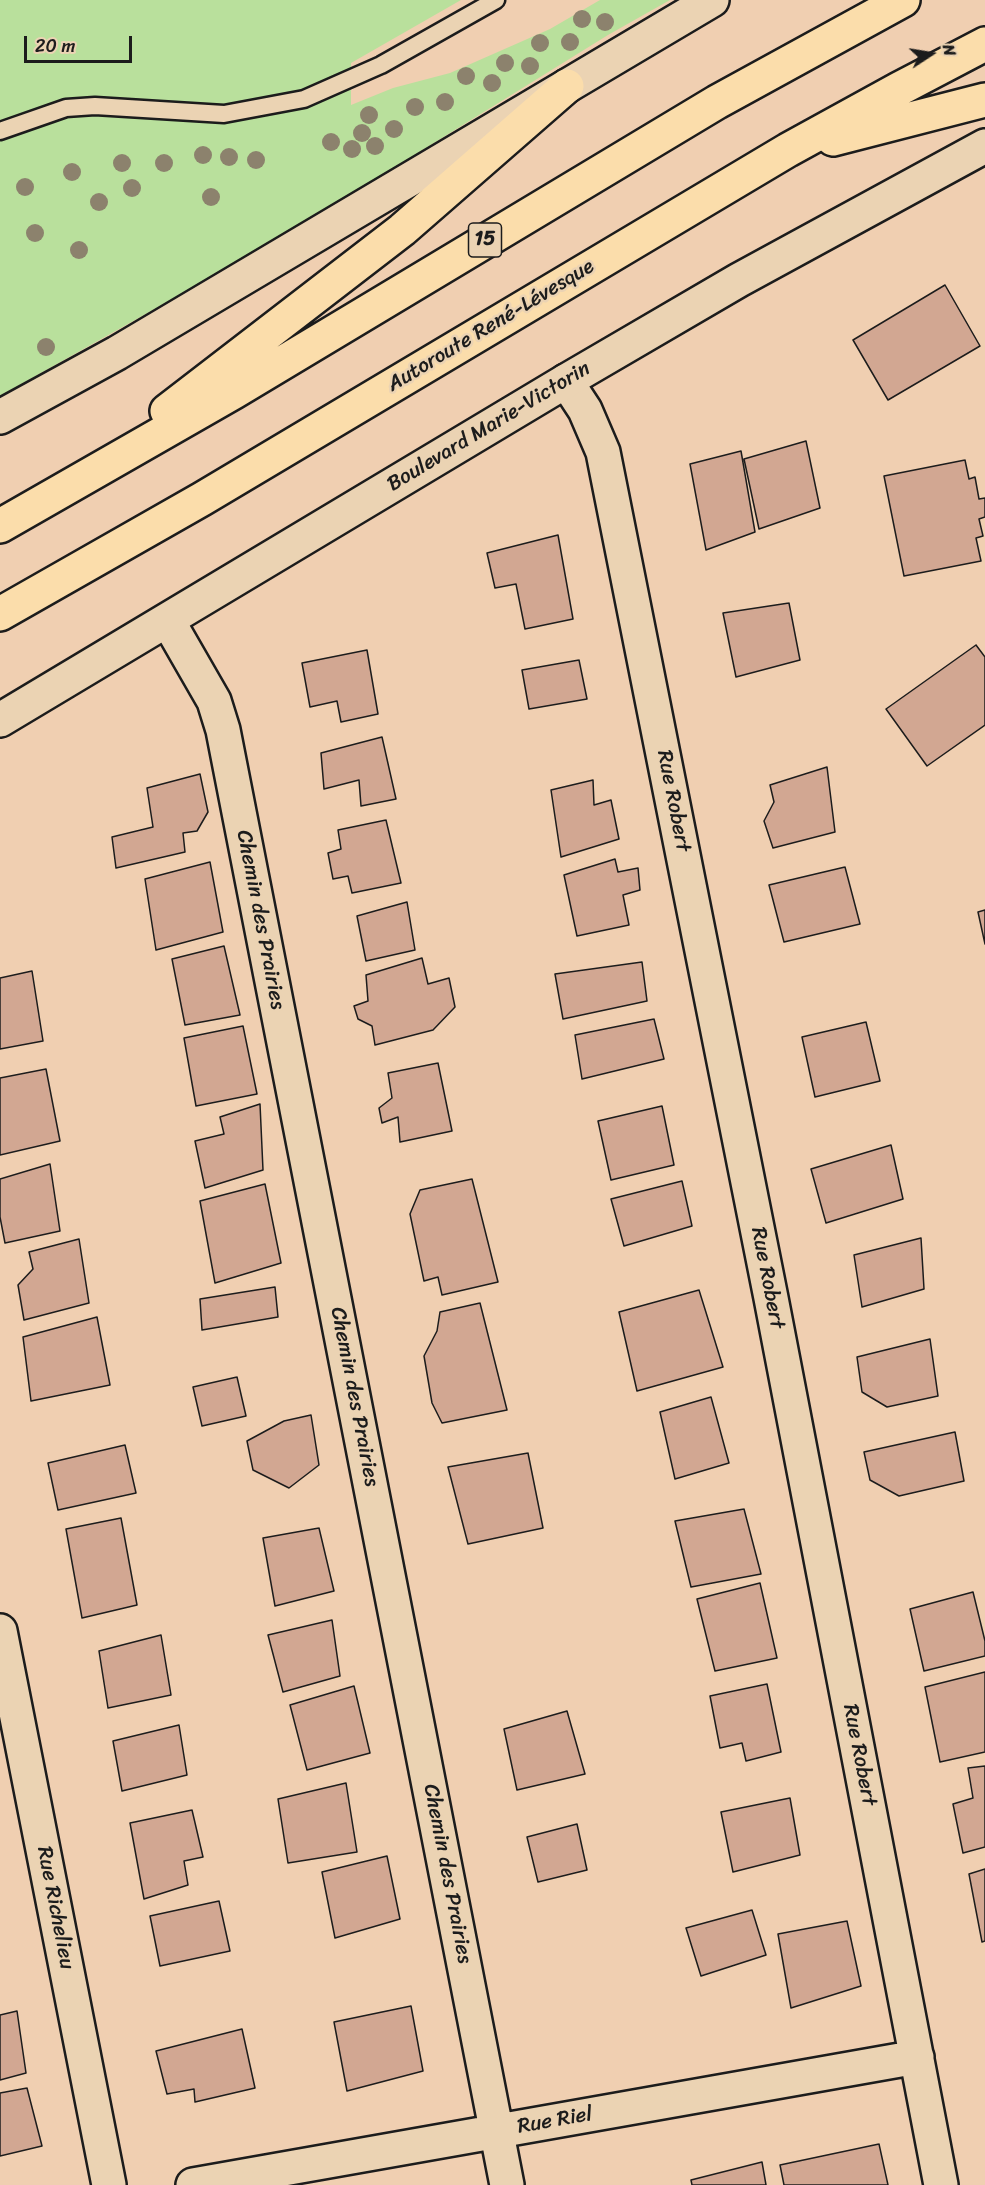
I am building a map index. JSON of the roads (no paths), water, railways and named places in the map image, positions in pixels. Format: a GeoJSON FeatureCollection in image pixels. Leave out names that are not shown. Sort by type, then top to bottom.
{"type":"FeatureCollection","features":[{"type":"Feature","properties":{"kind":"highway","name":"15"},"geometry":{"type":"LineString","coordinates":[[0,526],[234,392],[717,102],[903,0]]}},
{"type":"Feature","properties":{"kind":"highway","name":"Autoroute René-Lévesque"},"geometry":{"type":"LineString","coordinates":[[0,614],[202,499],[788,150],[899,88],[985,44]]}},
{"type":"Feature","properties":{"kind":"highway"},"geometry":{"type":"LineString","coordinates":[[71,486],[402,230],[567,86]]}},
{"type":"Feature","properties":{"kind":"highway"},"geometry":{"type":"LineString","coordinates":[[788,150],[985,100]]}},
{"type":"Feature","properties":{"kind":"street"},"geometry":{"type":"LineString","coordinates":[[0,417],[127,348],[712,0]]}},
{"type":"Feature","properties":{"kind":"street","name":"Boulevard Marie-Victorin"},"geometry":{"type":"LineString","coordinates":[[0,720],[739,280],[985,146]]}},
{"type":"Feature","properties":{"kind":"street","name":"Rue Robert"},"geometry":{"type":"LineString","coordinates":[[566,381],[585,410],[603,452],[771,1298],[941,2185]]}},
{"type":"Feature","properties":{"kind":"street","name":"Chemin des Prairies"},"geometry":{"type":"LineString","coordinates":[[168,621],[214,701],[223,730],[507,2185]]}},
{"type":"Feature","properties":{"kind":"street","name":"Rue Richelieu"},"geometry":{"type":"LineString","coordinates":[[0,1631],[109,2185]]}},
{"type":"Feature","properties":{"kind":"street","name":"Rue Riel"},"geometry":{"type":"LineString","coordinates":[[193,2185],[917,2057]]}},
{"type":"Feature","properties":{"kind":"lane"},"geometry":{"type":"LineString","coordinates":[[0,131],[66,108],[94,106],[224,114],[304,99],[381,66],[496,0]]}}]}
